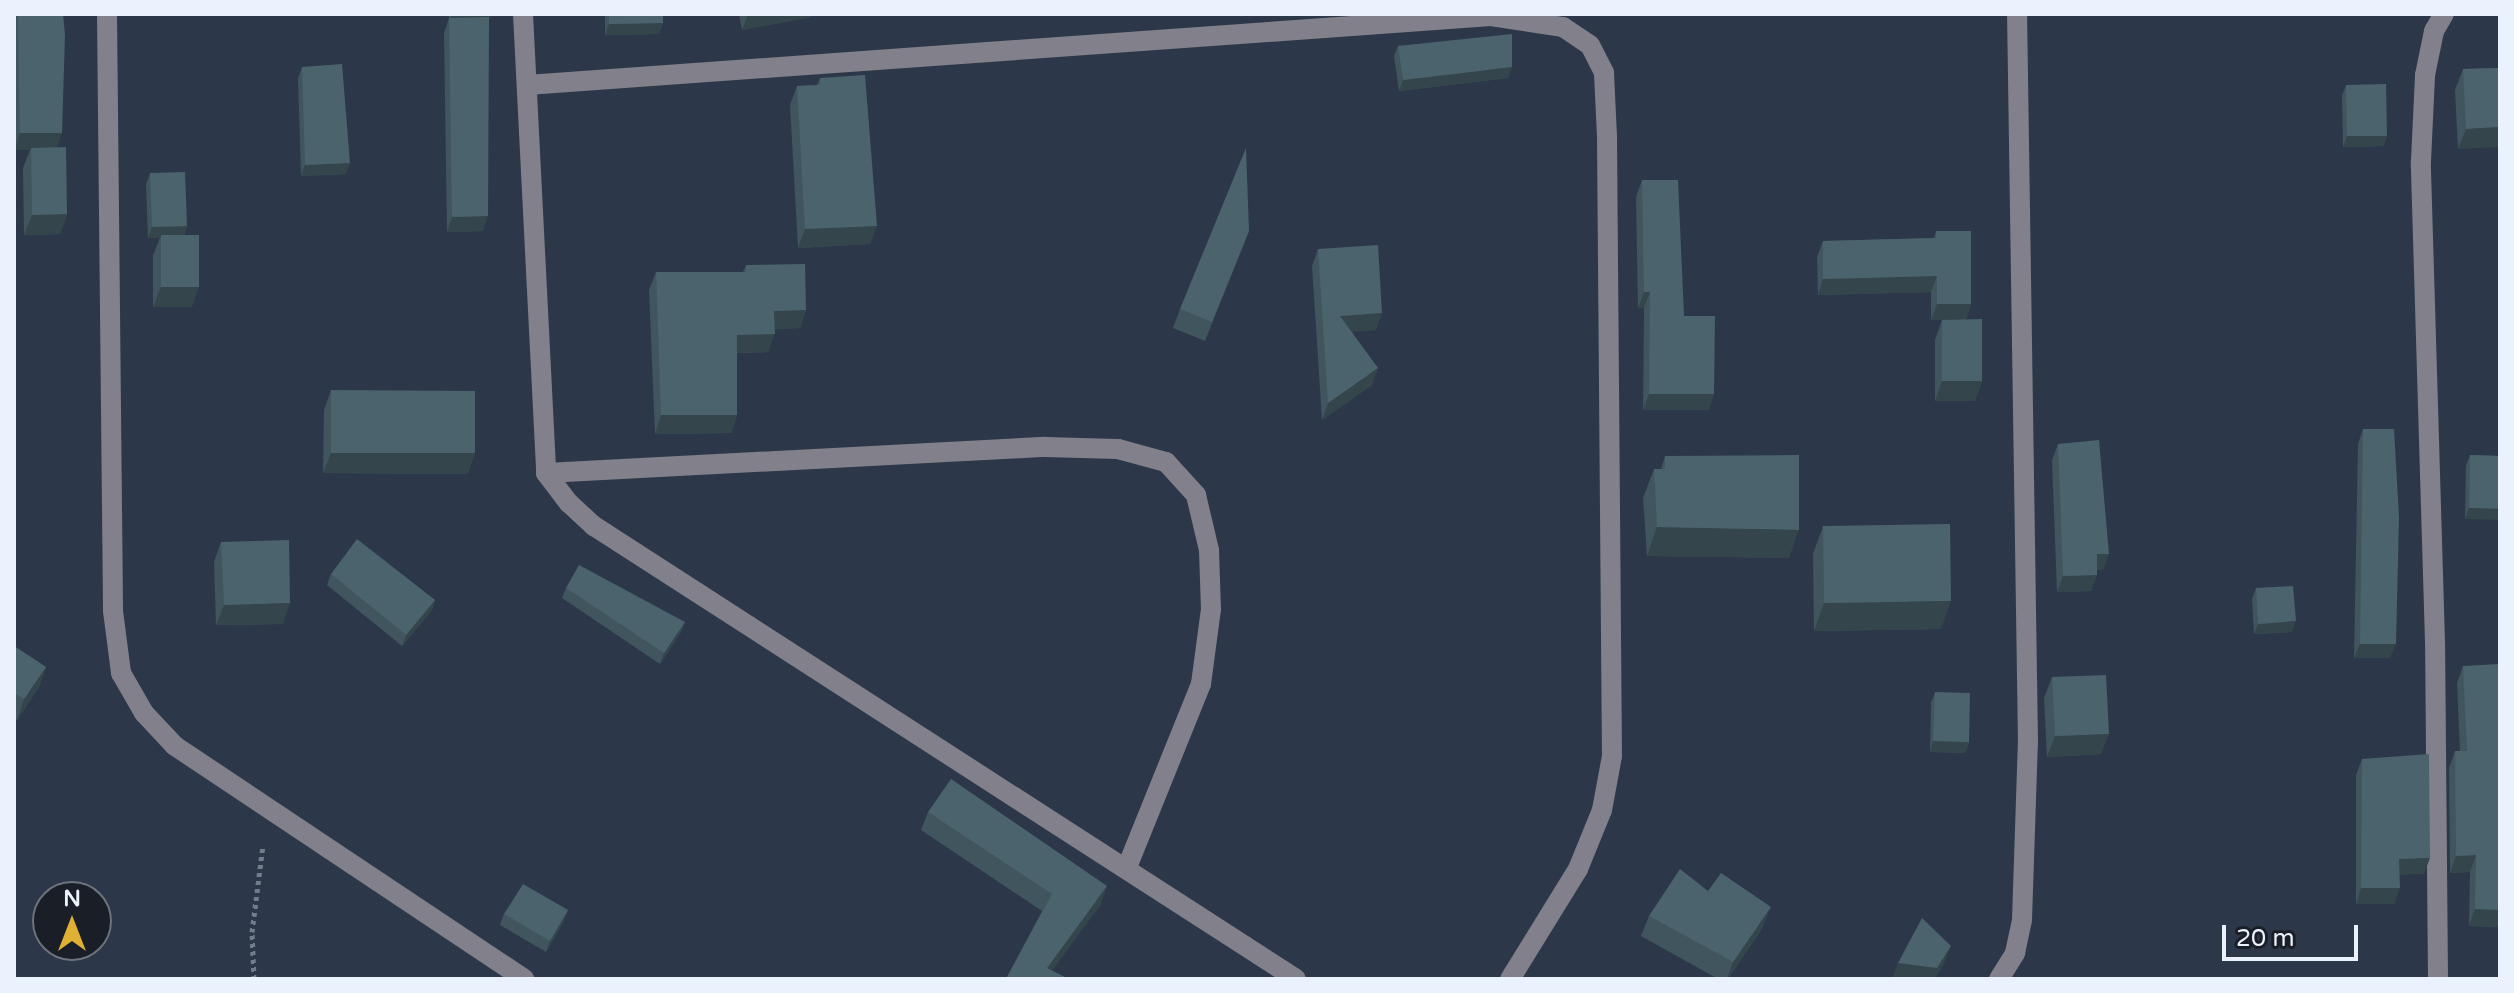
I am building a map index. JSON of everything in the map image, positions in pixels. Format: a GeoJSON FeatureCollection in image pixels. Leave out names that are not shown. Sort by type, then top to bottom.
{"type":"FeatureCollection","features":[{"type":"Feature","properties":{"kind":"street"},"geometry":{"type":"LineString","coordinates":[[107,14],[113,611],[121,673],[144,713],[175,746],[267,811],[524,979]]}},
{"type":"Feature","properties":{"kind":"street"},"geometry":{"type":"LineString","coordinates":[[523,14],[546,473],[594,526],[1127,867],[1296,979]]}},
{"type":"Feature","properties":{"kind":"street"},"geometry":{"type":"LineString","coordinates":[[1999,979],[2015,953],[2022,920],[2028,758],[2017,14]]}},
{"type":"Feature","properties":{"kind":"street"},"geometry":{"type":"LineString","coordinates":[[2438,979],[2435,642],[2421,161],[2425,75],[2434,31],[2444,14]]}},
{"type":"Feature","properties":{"kind":"street"},"geometry":{"type":"LineString","coordinates":[[527,85],[1491,16],[1563,27],[1590,45],[1604,73],[1607,137],[1612,756],[1602,810],[1578,869],[1510,979]]}},
{"type":"Feature","properties":{"kind":"street"},"geometry":{"type":"LineString","coordinates":[[546,473],[1045,447],[1118,449],[1166,462],[1196,495],[1209,550],[1211,609],[1201,684],[1127,867]]}},
{"type":"Feature","properties":{"kind":"path"},"geometry":{"type":"LineString","coordinates":[[254,979],[252,932],[267,811]]}},
{"type":"Feature","properties":{"kind":"building"},"geometry":{"type":"Polygon","coordinates":[[[18,14],[63,14],[62,133],[20,133],[18,14]]]}},
{"type":"Feature","properties":{"kind":"building"},"geometry":{"type":"Polygon","coordinates":[[[609,14],[663,14],[663,23],[609,24],[609,14]]]}},
{"type":"Feature","properties":{"kind":"building"},"geometry":{"type":"Polygon","coordinates":[[[489,17],[488,216],[452,217],[449,18],[489,17]]]}},
{"type":"Feature","properties":{"kind":"building"},"geometry":{"type":"Polygon","coordinates":[[[1512,34],[1512,67],[1403,80],[1398,46],[1512,34]]]}},
{"type":"Feature","properties":{"kind":"building"},"geometry":{"type":"Polygon","coordinates":[[[342,64],[350,163],[305,165],[302,67],[342,64]]]}},
{"type":"Feature","properties":{"kind":"building"},"geometry":{"type":"Polygon","coordinates":[[[2500,68],[2500,127],[2466,129],[2463,69],[2500,68]]]}},
{"type":"Feature","properties":{"kind":"building"},"geometry":{"type":"Polygon","coordinates":[[[865,75],[877,226],[805,229],[797,86],[820,85],[820,78],[865,75]]]}},
{"type":"Feature","properties":{"kind":"building"},"geometry":{"type":"Polygon","coordinates":[[[2386,84],[2387,136],[2347,136],[2346,85],[2386,84]]]}},
{"type":"Feature","properties":{"kind":"building"},"geometry":{"type":"Polygon","coordinates":[[[66,147],[67,214],[32,215],[31,148],[66,147]]]}},
{"type":"Feature","properties":{"kind":"building"},"geometry":{"type":"Polygon","coordinates":[[[1246,148],[1249,231],[1212,322],[1180,309],[1246,148]]]}},
{"type":"Feature","properties":{"kind":"building"},"geometry":{"type":"Polygon","coordinates":[[[185,172],[187,226],[152,227],[150,173],[185,172]]]}},
{"type":"Feature","properties":{"kind":"building"},"geometry":{"type":"Polygon","coordinates":[[[1642,180],[1678,180],[1684,316],[1715,316],[1714,394],[1649,394],[1650,292],[1644,292],[1642,180]]]}},
{"type":"Feature","properties":{"kind":"building"},"geometry":{"type":"Polygon","coordinates":[[[1936,231],[1971,231],[1971,304],[1937,304],[1937,276],[1823,279],[1823,241],[1936,238],[1936,231]]]}},
{"type":"Feature","properties":{"kind":"building"},"geometry":{"type":"Polygon","coordinates":[[[161,235],[199,235],[199,287],[161,287],[161,235]]]}},
{"type":"Feature","properties":{"kind":"building"},"geometry":{"type":"Polygon","coordinates":[[[1378,245],[1382,313],[1340,316],[1378,368],[1328,403],[1318,249],[1378,245]]]}},
{"type":"Feature","properties":{"kind":"building"},"geometry":{"type":"Polygon","coordinates":[[[805,264],[806,310],[774,311],[775,334],[737,335],[737,415],[661,415],[656,272],[746,272],[746,265],[805,264]]]}},
{"type":"Feature","properties":{"kind":"building"},"geometry":{"type":"Polygon","coordinates":[[[1982,319],[1982,381],[1942,381],[1942,320],[1982,319]]]}},
{"type":"Feature","properties":{"kind":"building"},"geometry":{"type":"Polygon","coordinates":[[[331,390],[475,391],[475,453],[331,453],[331,390]]]}},
{"type":"Feature","properties":{"kind":"building"},"geometry":{"type":"Polygon","coordinates":[[[2363,429],[2394,429],[2399,517],[2396,644],[2360,644],[2363,429]]]}},
{"type":"Feature","properties":{"kind":"building"},"geometry":{"type":"Polygon","coordinates":[[[2099,440],[2109,554],[2097,554],[2097,575],[2063,576],[2058,444],[2099,440]]]}},
{"type":"Feature","properties":{"kind":"building"},"geometry":{"type":"Polygon","coordinates":[[[1799,455],[1799,530],[1657,527],[1654,469],[1665,469],[1665,456],[1799,455]]]}},
{"type":"Feature","properties":{"kind":"building"},"geometry":{"type":"Polygon","coordinates":[[[2470,455],[2500,456],[2500,509],[2469,508],[2470,455]]]}},
{"type":"Feature","properties":{"kind":"building"},"geometry":{"type":"Polygon","coordinates":[[[1950,524],[1951,601],[1824,603],[1823,526],[1950,524]]]}},
{"type":"Feature","properties":{"kind":"building"},"geometry":{"type":"Polygon","coordinates":[[[357,539],[435,600],[406,635],[331,574],[357,539]]]}},
{"type":"Feature","properties":{"kind":"building"},"geometry":{"type":"Polygon","coordinates":[[[289,540],[290,603],[224,605],[221,542],[289,540]]]}},
{"type":"Feature","properties":{"kind":"building"},"geometry":{"type":"Polygon","coordinates":[[[579,565],[685,622],[664,653],[566,588],[579,565]]]}},
{"type":"Feature","properties":{"kind":"building"},"geometry":{"type":"Polygon","coordinates":[[[2293,586],[2296,621],[2258,624],[2256,588],[2293,586]]]}},
{"type":"Feature","properties":{"kind":"building"},"geometry":{"type":"Polygon","coordinates":[[[14,646],[46,667],[24,699],[14,693],[14,646]]]}},
{"type":"Feature","properties":{"kind":"building"},"geometry":{"type":"Polygon","coordinates":[[[2500,664],[2500,910],[2475,909],[2476,855],[2456,856],[2455,751],[2467,751],[2463,666],[2500,664]]]}},
{"type":"Feature","properties":{"kind":"building"},"geometry":{"type":"Polygon","coordinates":[[[2106,675],[2109,734],[2055,736],[2052,677],[2106,675]]]}},
{"type":"Feature","properties":{"kind":"building"},"geometry":{"type":"Polygon","coordinates":[[[1935,692],[1970,693],[1969,742],[1933,741],[1935,692]]]}},
{"type":"Feature","properties":{"kind":"building"},"geometry":{"type":"Polygon","coordinates":[[[2429,754],[2430,858],[2399,859],[2400,888],[2361,888],[2362,759],[2429,754]]]}},
{"type":"Feature","properties":{"kind":"building"},"geometry":{"type":"Polygon","coordinates":[[[951,779],[1107,886],[1047,968],[1069,979],[1006,979],[1052,894],[928,812],[951,779]]]}},
{"type":"Feature","properties":{"kind":"building"},"geometry":{"type":"Polygon","coordinates":[[[1680,869],[1708,891],[1721,873],[1771,907],[1733,962],[1649,916],[1680,869]]]}},
{"type":"Feature","properties":{"kind":"building"},"geometry":{"type":"Polygon","coordinates":[[[523,884],[568,910],[550,941],[504,914],[523,884]]]}},
{"type":"Feature","properties":{"kind":"building"},"geometry":{"type":"Polygon","coordinates":[[[1922,918],[1951,946],[1937,968],[1898,963],[1922,918]]]}}]}
